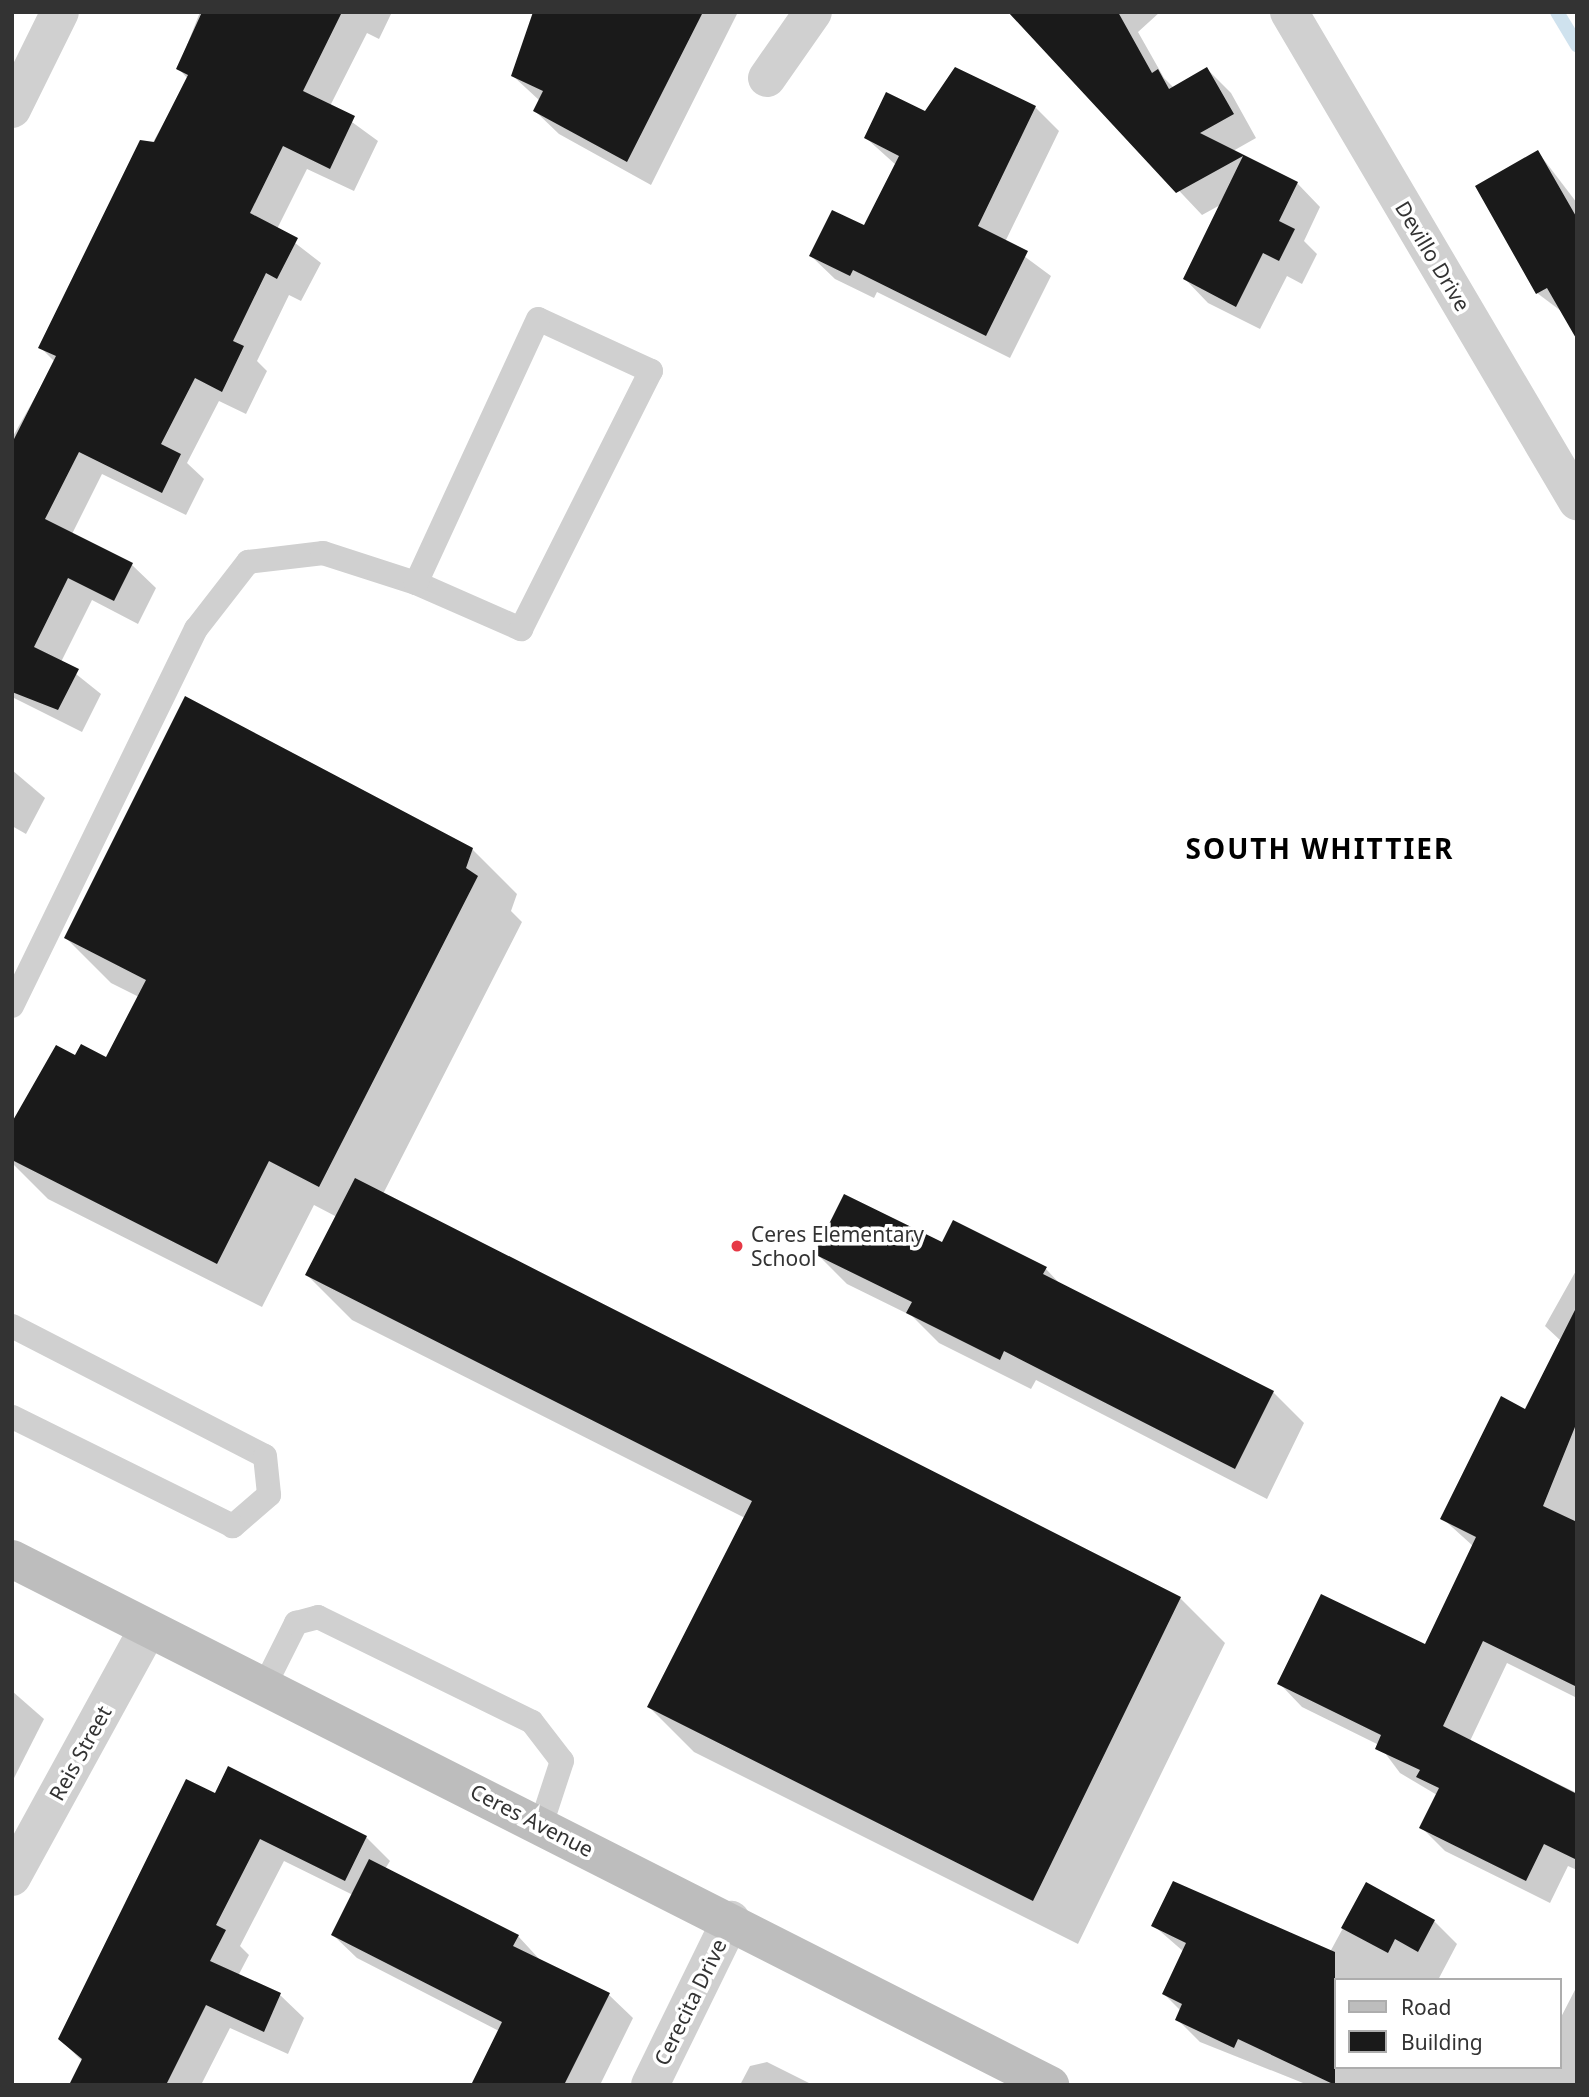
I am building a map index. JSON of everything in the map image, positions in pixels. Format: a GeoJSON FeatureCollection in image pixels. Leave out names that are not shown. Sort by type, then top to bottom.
{"type":"FeatureCollection","features":[{"type":"Feature","properties":{"kind":"street"},"geometry":{"type":"LineString","coordinates":[[12,109],[61,12]]}},
{"type":"Feature","properties":{"kind":"street"},"geometry":{"type":"LineString","coordinates":[[767,78],[813,12]]}},
{"type":"Feature","properties":{"kind":"street","name":"Devillo Drive"},"geometry":{"type":"LineString","coordinates":[[1289,12],[1577,500]]}},
{"type":"Feature","properties":{"kind":"street","name":"Ceres Avenue"},"geometry":{"type":"LineString","coordinates":[[12,1559],[731,1920],[1050,2085]]}},
{"type":"Feature","properties":{"kind":"street","name":"Reis Street"},"geometry":{"type":"LineString","coordinates":[[12,1877],[148,1629]]}},
{"type":"Feature","properties":{"kind":"street","name":"Cerecita Drive"},"geometry":{"type":"LineString","coordinates":[[650,2085],[731,1920]]}},
{"type":"Feature","properties":{"kind":"lane"},"geometry":{"type":"LineString","coordinates":[[12,1006],[196,629],[248,562],[323,553],[416,583],[521,629],[651,371],[538,319],[416,583]]}},
{"type":"Feature","properties":{"kind":"lane"},"geometry":{"type":"LineString","coordinates":[[12,1326],[265,1456],[269,1495],[233,1526],[12,1417]]}},
{"type":"Feature","properties":{"kind":"lane"},"geometry":{"type":"LineString","coordinates":[[264,1687],[296,1623],[318,1617],[531,1722],[562,1760],[541,1825]]}},
{"type":"Feature","properties":{"kind":"building"},"geometry":{"type":"Polygon","coordinates":[[[202,12],[342,12],[303,91],[355,116],[330,169],[283,146],[250,213],[298,238],[277,279],[266,273],[233,341],[244,346],[222,392],[195,378],[161,444],[181,454],[162,493],[79,452],[45,519],[133,563],[114,601],[68,578],[34,647],[79,669],[58,710],[12,692],[12,443],[56,356],[38,348],[140,140],[154,142],[188,75],[176,69],[202,12]]]}},
{"type":"Feature","properties":{"kind":"building"},"geometry":{"type":"Polygon","coordinates":[[[533,12],[703,12],[627,162],[533,111],[543,91],[511,76],[533,12]]]}},
{"type":"Feature","properties":{"kind":"building"},"geometry":{"type":"Polygon","coordinates":[[[1008,12],[1118,12],[1152,73],[1158,69],[1169,89],[1207,67],[1234,114],[1200,133],[1298,182],[1279,221],[1295,229],[1279,261],[1263,253],[1236,307],[1183,279],[1243,156],[1176,193],[1008,12]]]}},
{"type":"Feature","properties":{"kind":"building"},"geometry":{"type":"Polygon","coordinates":[[[955,67],[1036,106],[978,226],[1028,251],[986,336],[853,270],[850,276],[809,256],[832,210],[864,225],[899,156],[864,138],[886,92],[925,111],[955,67]]]}},
{"type":"Feature","properties":{"kind":"building"},"geometry":{"type":"Polygon","coordinates":[[[1538,150],[1577,218],[1577,340],[1547,288],[1536,294],[1475,186],[1538,150]]]}},
{"type":"Feature","properties":{"kind":"building"},"geometry":{"type":"Polygon","coordinates":[[[185,696],[473,848],[466,868],[478,876],[319,1187],[269,1161],[217,1264],[12,1160],[12,1122],[56,1045],[75,1055],[81,1044],[106,1057],[146,980],[64,938],[185,696]]]}},
{"type":"Feature","properties":{"kind":"building"},"geometry":{"type":"Polygon","coordinates":[[[355,1178],[1181,1597],[1033,1901],[647,1707],[752,1501],[305,1275],[355,1178]]]}},
{"type":"Feature","properties":{"kind":"building"},"geometry":{"type":"Polygon","coordinates":[[[844,1194],[942,1242],[953,1220],[1047,1267],[1043,1274],[1274,1391],[1235,1469],[1004,1351],[1000,1360],[906,1313],[912,1302],[814,1254],[844,1194]]]}},
{"type":"Feature","properties":{"kind":"building"},"geometry":{"type":"Polygon","coordinates":[[[1577,1306],[1577,1422],[1543,1506],[1577,1522],[1577,1687],[1483,1641],[1443,1726],[1577,1794],[1577,1860],[1544,1844],[1526,1881],[1419,1828],[1439,1788],[1416,1777],[1420,1770],[1375,1749],[1381,1735],[1277,1684],[1321,1594],[1425,1644],[1476,1537],[1440,1519],[1501,1396],[1525,1409],[1577,1306]]]}},
{"type":"Feature","properties":{"kind":"building"},"geometry":{"type":"Polygon","coordinates":[[[228,1766],[367,1836],[345,1881],[260,1839],[216,1925],[226,1930],[210,1961],[281,1993],[264,2032],[206,2005],[166,2085],[69,2085],[82,2059],[58,2039],[186,1779],[215,1793],[228,1766]]]}},
{"type":"Feature","properties":{"kind":"building"},"geometry":{"type":"Polygon","coordinates":[[[369,1859],[519,1935],[513,1946],[610,1993],[564,2085],[471,2085],[502,2022],[331,1935],[369,1859]]]}},
{"type":"Feature","properties":{"kind":"building"},"geometry":{"type":"Polygon","coordinates":[[[1173,1881],[1335,1952],[1335,2085],[1238,2039],[1234,2048],[1175,2020],[1182,2004],[1162,1994],[1186,1943],[1151,1926],[1173,1881]]]}},
{"type":"Feature","properties":{"kind":"building"},"geometry":{"type":"Polygon","coordinates":[[[1366,1882],[1435,1920],[1418,1952],[1395,1939],[1388,1953],[1341,1928],[1366,1882]]]}},
{"type":"Feature","properties":{"kind":"waterway"},"geometry":{"type":"LineString","coordinates":[[1557,12],[1577,45]]}},
{"type":"Feature","properties":{"kind":"place","name":"Ceres Elementary School"},"geometry":{"type":"Point","coordinates":[737,1246]}},
{"type":"Feature","properties":{"kind":"district","name":"SOUTH WHITTIER"},"geometry":{"type":"Point","coordinates":[1320,848]}}]}
